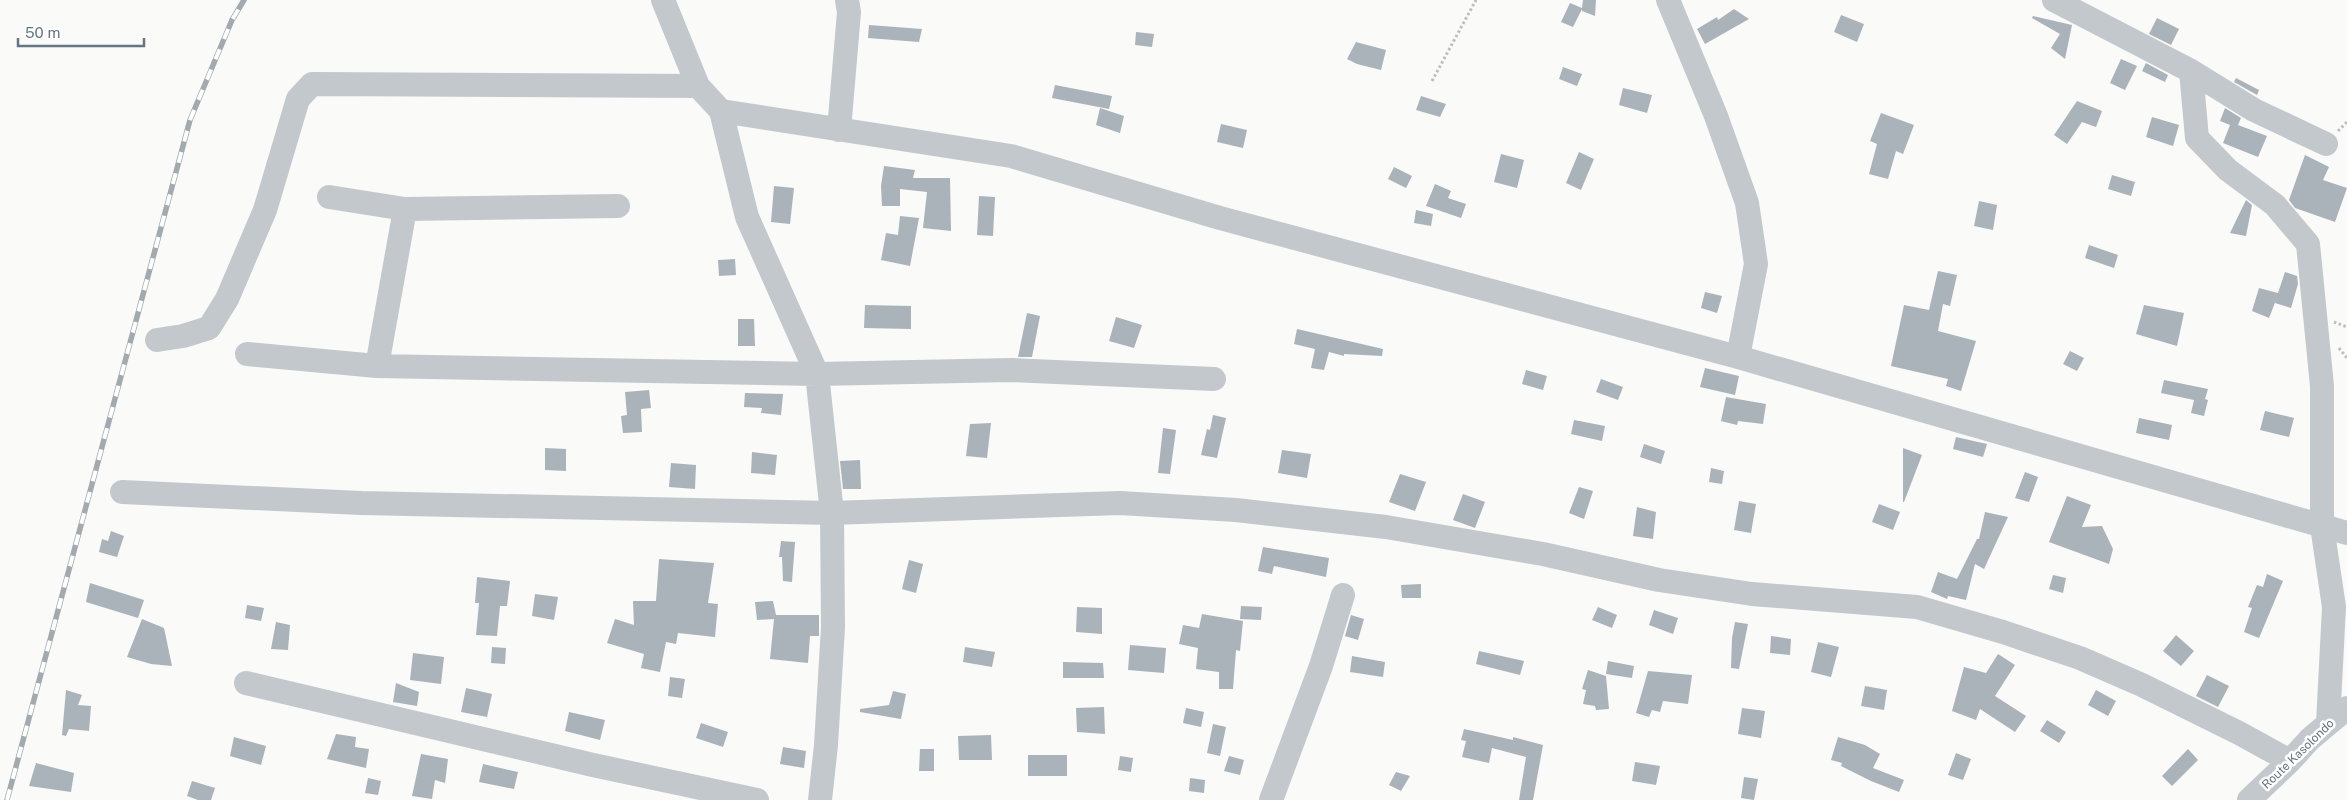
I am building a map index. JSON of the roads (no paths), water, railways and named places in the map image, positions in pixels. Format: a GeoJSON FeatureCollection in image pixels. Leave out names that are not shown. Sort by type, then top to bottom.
{"type":"FeatureCollection","features":[{"type":"Feature","properties":{"kind":"street"},"geometry":{"type":"LineString","coordinates":[[663,0],[698,86],[722,111],[747,217],[817,374],[832,514],[833,627],[826,746],[820,800]]}},
{"type":"Feature","properties":{"kind":"street"},"geometry":{"type":"LineString","coordinates":[[838,130],[849,12],[847,0]]}},
{"type":"Feature","properties":{"kind":"street"},"geometry":{"type":"LineString","coordinates":[[1668,0],[1716,116],[1746,203],[1756,264],[1738,357]]}},
{"type":"Feature","properties":{"kind":"street"},"geometry":{"type":"LineString","coordinates":[[2054,0],[2191,71],[2254,110],[2326,144]]}},
{"type":"Feature","properties":{"kind":"street"},"geometry":{"type":"LineString","coordinates":[[2191,71],[2197,138],[2228,170],[2275,205],[2308,244],[2322,386],[2322,526],[2334,607],[2328,723]]}},
{"type":"Feature","properties":{"kind":"street"},"geometry":{"type":"LineString","coordinates":[[157,340],[183,336],[209,328],[227,299],[265,210],[298,100],[312,84],[698,86]]}},
{"type":"Feature","properties":{"kind":"street"},"geometry":{"type":"LineString","coordinates":[[722,111],[1011,156],[1220,218],[1738,357],[2347,533]]}},
{"type":"Feature","properties":{"kind":"street"},"geometry":{"type":"LineString","coordinates":[[329,197],[405,210],[618,206]]}},
{"type":"Feature","properties":{"kind":"street"},"geometry":{"type":"LineString","coordinates":[[377,366],[405,210]]}},
{"type":"Feature","properties":{"kind":"street"},"geometry":{"type":"LineString","coordinates":[[247,354],[377,366],[817,374],[1012,370],[1214,379]]}},
{"type":"Feature","properties":{"kind":"street"},"geometry":{"type":"LineString","coordinates":[[122,492],[361,503],[832,514],[1120,503],[1236,510],[1396,529],[1543,554],[1659,580],[1752,594],[1918,607],[2003,632],[2080,658],[2160,693],[2290,762]]}},
{"type":"Feature","properties":{"kind":"street"},"geometry":{"type":"LineString","coordinates":[[1271,800],[1322,666],[1343,595]]}},
{"type":"Feature","properties":{"kind":"street"},"geometry":{"type":"LineString","coordinates":[[246,684],[593,765],[757,800]]}},
{"type":"Feature","properties":{"kind":"street","name":"Route Kasolondo"},"geometry":{"type":"LineString","coordinates":[[2250,800],[2290,762],[2310,739],[2347,708]]}},
{"type":"Feature","properties":{"kind":"railway"},"geometry":{"type":"LineString","coordinates":[[7,800],[190,120],[232,20],[244,0]]}}]}
